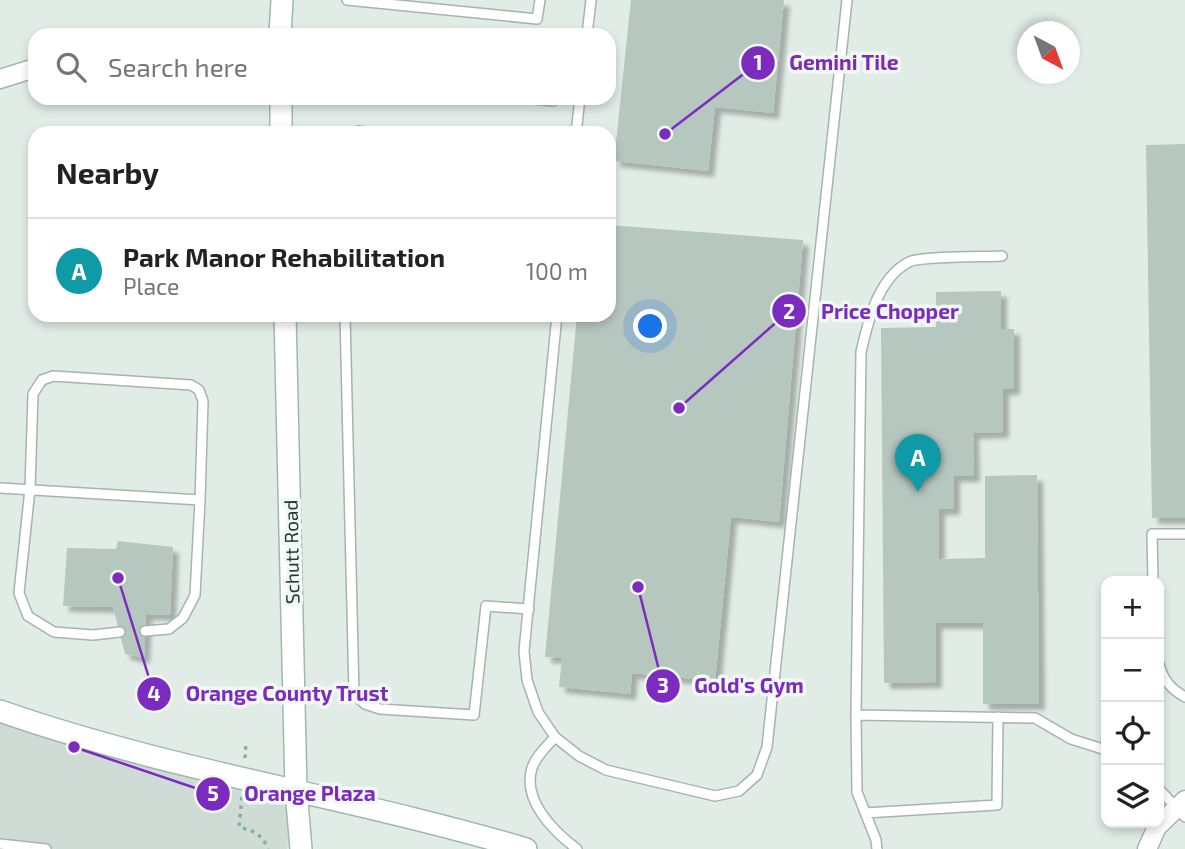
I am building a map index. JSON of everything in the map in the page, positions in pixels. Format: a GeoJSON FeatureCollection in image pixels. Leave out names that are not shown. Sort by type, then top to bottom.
{"type":"FeatureCollection","features":[{"type":"Feature","properties":{"kind":"street"},"geometry":{"type":"LineString","coordinates":[[280,28],[282,0]]}},
{"type":"Feature","properties":{"kind":"street"},"geometry":{"type":"LineString","coordinates":[[0,79],[28,70]]}},
{"type":"Feature","properties":{"kind":"street"},"geometry":{"type":"LineString","coordinates":[[281,105],[281,126]]}},
{"type":"Feature","properties":{"kind":"street","name":"Schutt Road"},"geometry":{"type":"LineString","coordinates":[[285,322],[296,790],[302,849]]}},
{"type":"Feature","properties":{"kind":"street"},"geometry":{"type":"LineString","coordinates":[[0,711],[128,750],[381,809],[526,849]]}},
{"type":"Feature","properties":{"kind":"street"},"geometry":{"type":"LineString","coordinates":[[1147,849],[1157,827],[1182,808]]}},
{"type":"Feature","properties":{"kind":"lane"},"geometry":{"type":"LineString","coordinates":[[347,0],[537,19],[540,0]]}},
{"type":"Feature","properties":{"kind":"lane"},"geometry":{"type":"LineString","coordinates":[[588,28],[591,0]]}},
{"type":"Feature","properties":{"kind":"lane"},"geometry":{"type":"LineString","coordinates":[[556,322],[524,651],[527,680],[538,712],[555,737],[579,756],[606,770],[715,796],[739,791],[757,775],[767,747],[847,0]]}},
{"type":"Feature","properties":{"kind":"lane"},"geometry":{"type":"LineString","coordinates":[[577,126],[579,105]]}},
{"type":"Feature","properties":{"kind":"lane"},"geometry":{"type":"LineString","coordinates":[[877,849],[857,792],[861,352],[867,326],[878,299],[893,274],[911,260],[1002,256]]}},
{"type":"Feature","properties":{"kind":"lane"},"geometry":{"type":"LineString","coordinates":[[345,322],[354,694],[365,704],[380,709],[474,715],[486,606],[529,609]]}},
{"type":"Feature","properties":{"kind":"lane"},"geometry":{"type":"LineString","coordinates":[[120,632],[93,635],[54,632],[28,616],[19,593],[30,489],[33,394],[41,380],[53,376],[191,385],[199,390],[203,401],[195,595],[183,618],[169,629],[145,631]]}},
{"type":"Feature","properties":{"kind":"lane"},"geometry":{"type":"LineString","coordinates":[[0,488],[200,500]]}},
{"type":"Feature","properties":{"kind":"lane"},"geometry":{"type":"LineString","coordinates":[[1153,576],[1152,534],[1185,534]]}},
{"type":"Feature","properties":{"kind":"lane"},"geometry":{"type":"LineString","coordinates":[[1164,678],[1174,691],[1185,697]]}},
{"type":"Feature","properties":{"kind":"lane"},"geometry":{"type":"LineString","coordinates":[[856,715],[1035,718],[1071,738],[1101,748]]}},
{"type":"Feature","properties":{"kind":"lane"},"geometry":{"type":"LineString","coordinates":[[866,813],[997,805],[998,717]]}},
{"type":"Feature","properties":{"kind":"lane"},"geometry":{"type":"LineString","coordinates":[[555,737],[532,766],[530,786],[538,808],[550,824],[577,849]]}},
{"type":"Feature","properties":{"kind":"lane"},"geometry":{"type":"LineString","coordinates":[[1164,793],[1182,808]]}},
{"type":"Feature","properties":{"kind":"lane"},"geometry":{"type":"LineString","coordinates":[[0,844],[46,849]]}},
{"type":"Feature","properties":{"kind":"shaded area"},"geometry":{"type":"Polygon","coordinates":[[[0,704],[296,790],[287,849],[0,849],[0,704]]]}},
{"type":"Feature","properties":{"kind":"building"},"geometry":{"type":"Polygon","coordinates":[[[631,0],[784,0],[773,113],[715,107],[708,171],[616,161],[631,0]]]}},
{"type":"Feature","properties":{"kind":"building"},"geometry":{"type":"Polygon","coordinates":[[[1185,144],[1185,518],[1152,518],[1146,145],[1185,144]]]}},
{"type":"Feature","properties":{"kind":"building"},"geometry":{"type":"Polygon","coordinates":[[[616,226],[803,240],[779,522],[731,517],[715,681],[632,673],[630,694],[559,687],[562,658],[545,657],[576,322],[616,322],[616,226]]]}},
{"type":"Feature","properties":{"kind":"building"},"geometry":{"type":"Polygon","coordinates":[[[1001,291],[1001,329],[1014,329],[1014,389],[1003,389],[1003,432],[973,433],[974,476],[954,476],[954,509],[939,509],[939,559],[985,558],[985,476],[1037,475],[1039,704],[983,704],[983,623],[936,623],[936,682],[884,683],[881,328],[936,327],[936,292],[1001,291]]]}},
{"type":"Feature","properties":{"kind":"building"},"geometry":{"type":"Polygon","coordinates":[[[118,541],[173,547],[170,615],[146,614],[144,658],[125,654],[113,607],[63,606],[67,548],[116,549],[118,541]]]}},
{"type":"Feature","properties":{"kind":"place","name":"Gemini Tile"},"geometry":{"type":"Point","coordinates":[665,134]}},
{"type":"Feature","properties":{"kind":"place","name":"Price Chopper"},"geometry":{"type":"Point","coordinates":[679,408]}},
{"type":"Feature","properties":{"kind":"place","name":"Park Manor Rehabilitation"},"geometry":{"type":"Point","coordinates":[918,492]}},
{"type":"Feature","properties":{"kind":"place","name":"Orange County Trust"},"geometry":{"type":"Point","coordinates":[118,578]}},
{"type":"Feature","properties":{"kind":"place","name":"Gold's Gym"},"geometry":{"type":"Point","coordinates":[638,587]}},
{"type":"Feature","properties":{"kind":"place","name":"Orange Plaza"},"geometry":{"type":"Point","coordinates":[74,747]}}]}
